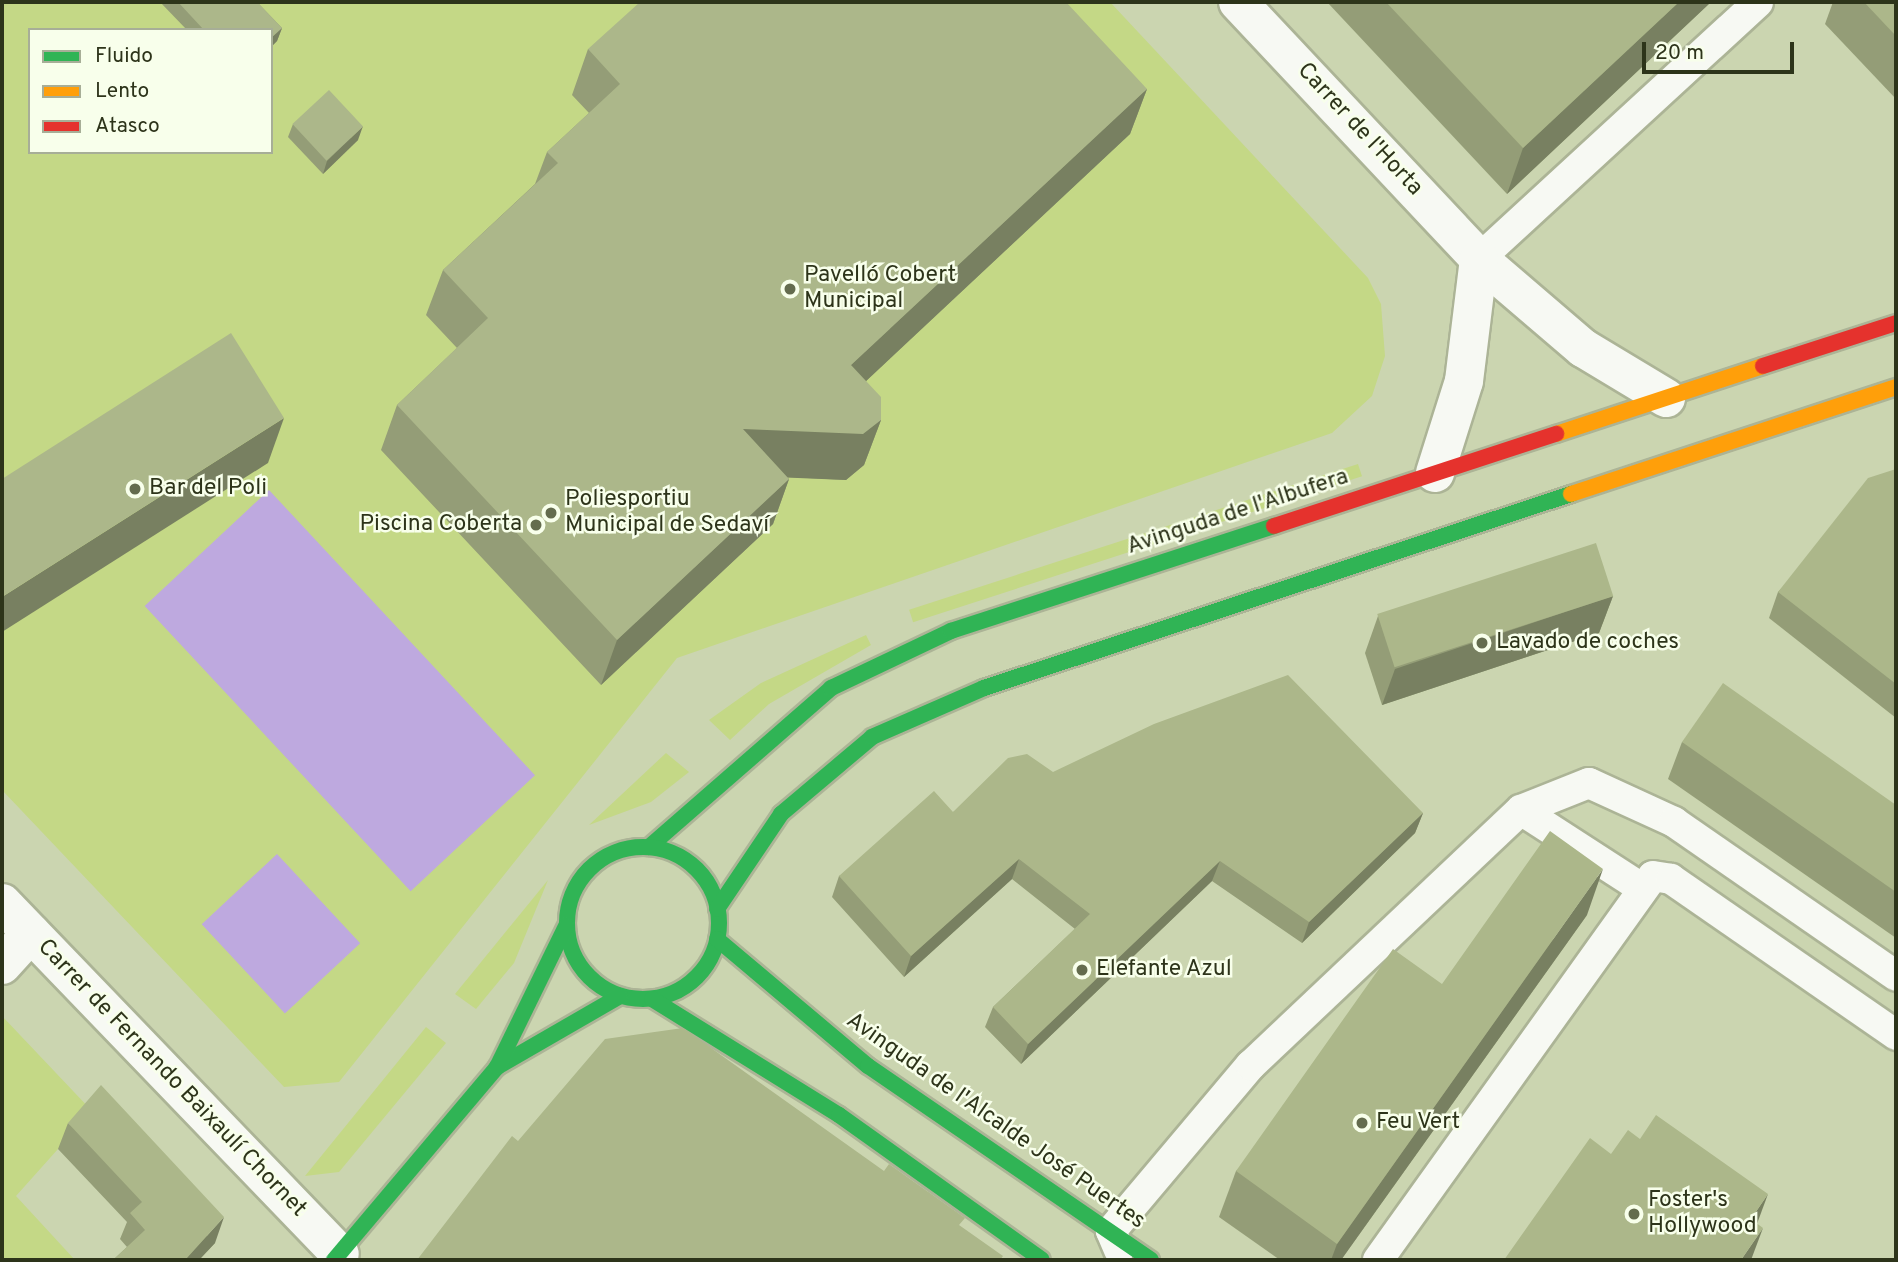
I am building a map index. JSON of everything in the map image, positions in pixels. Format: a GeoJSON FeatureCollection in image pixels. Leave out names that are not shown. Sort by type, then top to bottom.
{"type":"FeatureCollection","features":[{"type":"Feature","properties":{"kind":"street","name":"Carrer de l'Horta"},"geometry":{"type":"LineString","coordinates":[[1238,2],[1479,259],[1583,348],[1666,398]]}},
{"type":"Feature","properties":{"kind":"street"},"geometry":{"type":"LineString","coordinates":[[1435,473],[1464,381],[1479,259]]}},
{"type":"Feature","properties":{"kind":"street","name":"Avinguda de l'Albufera"},"geometry":{"type":"LineString","coordinates":[[649,847],[843,682],[951,631],[1896,323]]}},
{"type":"Feature","properties":{"kind":"street"},"geometry":{"type":"LineString","coordinates":[[718,909],[781,814],[872,737],[984,688],[1896,387]]}},
{"type":"Feature","properties":{"kind":"street"},"geometry":{"type":"LineString","coordinates":[[337,1257],[498,1067],[566,926],[569,900],[600,859],[649,847],[694,866],[718,909],[717,939],[694,979],[652,999]]}},
{"type":"Feature","properties":{"kind":"street","name":"Carrer de Fernando Baixaulí Chornet"},"geometry":{"type":"LineString","coordinates":[[2,903],[337,1257]]}},
{"type":"Feature","properties":{"kind":"street"},"geometry":{"type":"LineString","coordinates":[[566,926],[582,969],[620,996],[652,999],[839,1115],[1042,1260]]}},
{"type":"Feature","properties":{"kind":"street"},"geometry":{"type":"LineString","coordinates":[[2,965],[30,933]]}},
{"type":"Feature","properties":{"kind":"street","name":"Avinguda de l'Alcalde José Puertes"},"geometry":{"type":"LineString","coordinates":[[717,939],[868,1066],[1151,1260]]}},
{"type":"Feature","properties":{"kind":"street"},"geometry":{"type":"LineString","coordinates":[[498,1067],[620,996]]}},
{"type":"Feature","properties":{"kind":"lane"},"geometry":{"type":"LineString","coordinates":[[1479,259],[1758,2]]}},
{"type":"Feature","properties":{"kind":"lane"},"geometry":{"type":"LineString","coordinates":[[1123,1260],[1111,1231],[1251,1065],[1521,810],[1589,783],[1674,822],[1896,976]]}},
{"type":"Feature","properties":{"kind":"lane"},"geometry":{"type":"LineString","coordinates":[[1521,810],[1640,887]]}},
{"type":"Feature","properties":{"kind":"lane"},"geometry":{"type":"LineString","coordinates":[[1378,1260],[1640,887],[1653,876],[1671,879],[1896,1035]]}},
{"type":"Feature","properties":{"kind":"green space","name":"Poliesportiu Municipal de Sedaví"},"geometry":{"type":"Polygon","coordinates":[[[2,2],[1110,2],[1368,278],[1381,304],[1385,356],[1372,396],[1332,433],[677,658],[339,1082],[284,1087],[2,790],[2,2]]]}},
{"type":"Feature","properties":{"kind":"green space"},"geometry":{"type":"Polygon","coordinates":[[[1358,464],[1362,476],[913,622],[909,610],[1358,464]]]}},
{"type":"Feature","properties":{"kind":"green space"},"geometry":{"type":"Polygon","coordinates":[[[866,635],[871,645],[769,704],[730,740],[709,720],[761,683],[866,635]]]}},
{"type":"Feature","properties":{"kind":"green space"},"geometry":{"type":"Polygon","coordinates":[[[666,753],[689,772],[651,802],[589,825],[666,753]]]}},
{"type":"Feature","properties":{"kind":"green space"},"geometry":{"type":"Polygon","coordinates":[[[548,880],[514,963],[476,1009],[455,994],[548,880]]]}},
{"type":"Feature","properties":{"kind":"green space"},"geometry":{"type":"Polygon","coordinates":[[[2,1016],[92,1111],[16,1196],[75,1260],[2,1260],[2,1016]]]}},
{"type":"Feature","properties":{"kind":"green space"},"geometry":{"type":"Polygon","coordinates":[[[426,1027],[446,1043],[339,1172],[305,1176],[426,1027]]]}},
{"type":"Feature","properties":{"kind":"shaded area"},"geometry":{"type":"Polygon","coordinates":[[[269,490],[535,775],[411,891],[145,606],[269,490]]]}},
{"type":"Feature","properties":{"kind":"shaded area"},"geometry":{"type":"Polygon","coordinates":[[[277,854],[360,943],[285,1013],[202,924],[277,854]]]}},
{"type":"Feature","properties":{"kind":"building"},"geometry":{"type":"Polygon","coordinates":[[[178,2],[257,2],[282,28],[273,36],[273,28],[202,28],[178,2]]]}},
{"type":"Feature","properties":{"kind":"building","name":"Pavelló Cobert Municipal"},"geometry":{"type":"Polygon","coordinates":[[[640,2],[1066,2],[1147,89],[851,365],[881,397],[881,420],[863,434],[743,429],[789,479],[617,640],[397,405],[488,318],[443,270],[558,163],[547,152],[620,84],[588,49],[640,2]]]}},
{"type":"Feature","properties":{"kind":"building"},"geometry":{"type":"Polygon","coordinates":[[[1386,2],[1679,2],[1523,148],[1386,2]]]}},
{"type":"Feature","properties":{"kind":"building"},"geometry":{"type":"Polygon","coordinates":[[[1864,2],[1896,2],[1896,36],[1864,2]]]}},
{"type":"Feature","properties":{"kind":"building"},"geometry":{"type":"Polygon","coordinates":[[[329,90],[363,127],[327,161],[292,124],[329,90]]]}},
{"type":"Feature","properties":{"kind":"building","name":"Bar del Poli"},"geometry":{"type":"Polygon","coordinates":[[[231,333],[284,418],[2,597],[2,479],[231,333]]]}},
{"type":"Feature","properties":{"kind":"building"},"geometry":{"type":"Polygon","coordinates":[[[1896,469],[1896,684],[1778,592],[1868,478],[1896,469]]]}},
{"type":"Feature","properties":{"kind":"building"},"geometry":{"type":"Polygon","coordinates":[[[1596,543],[1613,596],[1395,667],[1377,614],[1596,543]]]}},
{"type":"Feature","properties":{"kind":"building"},"geometry":{"type":"Polygon","coordinates":[[[1288,675],[1423,813],[1309,922],[1220,861],[1028,1044],[993,1007],[1090,914],[1019,859],[911,956],[839,876],[934,791],[953,812],[1008,758],[1027,754],[1053,772],[1154,724],[1288,675]]]}},
{"type":"Feature","properties":{"kind":"building"},"geometry":{"type":"Polygon","coordinates":[[[1723,683],[1896,805],[1896,892],[1682,742],[1723,683]]]}},
{"type":"Feature","properties":{"kind":"building","name":"Feu Vert"},"geometry":{"type":"Polygon","coordinates":[[[1550,831],[1603,869],[1337,1244],[1236,1171],[1393,949],[1442,984],[1550,831]]]}},
{"type":"Feature","properties":{"kind":"building"},"geometry":{"type":"Polygon","coordinates":[[[683,1028],[884,1171],[889,1164],[965,1218],[959,1225],[1003,1256],[1000,1260],[417,1260],[512,1136],[518,1141],[605,1039],[683,1028]]]}},
{"type":"Feature","properties":{"kind":"building"},"geometry":{"type":"Polygon","coordinates":[[[101,1085],[224,1217],[185,1260],[113,1260],[145,1230],[130,1213],[142,1202],[68,1123],[101,1085]]]}},
{"type":"Feature","properties":{"kind":"building"},"geometry":{"type":"Polygon","coordinates":[[[1656,1115],[1768,1194],[1751,1219],[1763,1228],[1741,1260],[1504,1260],[1590,1138],[1611,1154],[1628,1130],[1640,1139],[1656,1115]]]}},
{"type":"Feature","properties":{"kind":"traffic: fast"},"geometry":{"type":"LineString","coordinates":[[717,909],[781,814],[872,737],[984,688],[1571,494]]}},
{"type":"Feature","properties":{"kind":"traffic: fast"},"geometry":{"type":"LineString","coordinates":[[649,847],[831,688],[951,631],[1274,526]]}},
{"type":"Feature","properties":{"kind":"traffic: fast"},"geometry":{"type":"LineString","coordinates":[[643,847],[672,853],[697,869],[713,894],[719,923],[713,952],[697,977],[672,993],[643,999],[614,993],[589,977],[573,952],[567,923],[573,894],[589,869],[614,853],[643,847]]}},
{"type":"Feature","properties":{"kind":"traffic: fast"},"geometry":{"type":"LineString","coordinates":[[334,1260],[497,1067],[566,926]]}},
{"type":"Feature","properties":{"kind":"traffic: fast"},"geometry":{"type":"LineString","coordinates":[[717,939],[868,1066],[1151,1260]]}},
{"type":"Feature","properties":{"kind":"traffic: fast"},"geometry":{"type":"LineString","coordinates":[[497,1067],[620,996]]}},
{"type":"Feature","properties":{"kind":"traffic: fast"},"geometry":{"type":"LineString","coordinates":[[652,999],[839,1115],[1042,1260]]}},
{"type":"Feature","properties":{"kind":"traffic: slow"},"geometry":{"type":"LineString","coordinates":[[1556,434],[1763,366]]}},
{"type":"Feature","properties":{"kind":"traffic: slow"},"geometry":{"type":"LineString","coordinates":[[1571,494],[1896,387]]}},
{"type":"Feature","properties":{"kind":"traffic: jam"},"geometry":{"type":"LineString","coordinates":[[1763,366],[1896,323]]}},
{"type":"Feature","properties":{"kind":"traffic: jam"},"geometry":{"type":"LineString","coordinates":[[1274,526],[1556,434]]}},
{"type":"Feature","properties":{"kind":"place","name":"Pavelló Cobert Municipal"},"geometry":{"type":"Point","coordinates":[790,289]}},
{"type":"Feature","properties":{"kind":"place","name":"Bar del Poli"},"geometry":{"type":"Point","coordinates":[135,489]}},
{"type":"Feature","properties":{"kind":"place","name":"Poliesportiu Municipal de Sedaví"},"geometry":{"type":"Point","coordinates":[551,513]}},
{"type":"Feature","properties":{"kind":"place","name":"Piscina Coberta"},"geometry":{"type":"Point","coordinates":[536,525]}},
{"type":"Feature","properties":{"kind":"place","name":"Lavado de coches"},"geometry":{"type":"Point","coordinates":[1482,643]}},
{"type":"Feature","properties":{"kind":"place","name":"Elefante Azul"},"geometry":{"type":"Point","coordinates":[1082,970]}},
{"type":"Feature","properties":{"kind":"place","name":"Feu Vert"},"geometry":{"type":"Point","coordinates":[1362,1123]}},
{"type":"Feature","properties":{"kind":"place","name":"Foster's Hollywood"},"geometry":{"type":"Point","coordinates":[1634,1214]}}]}
